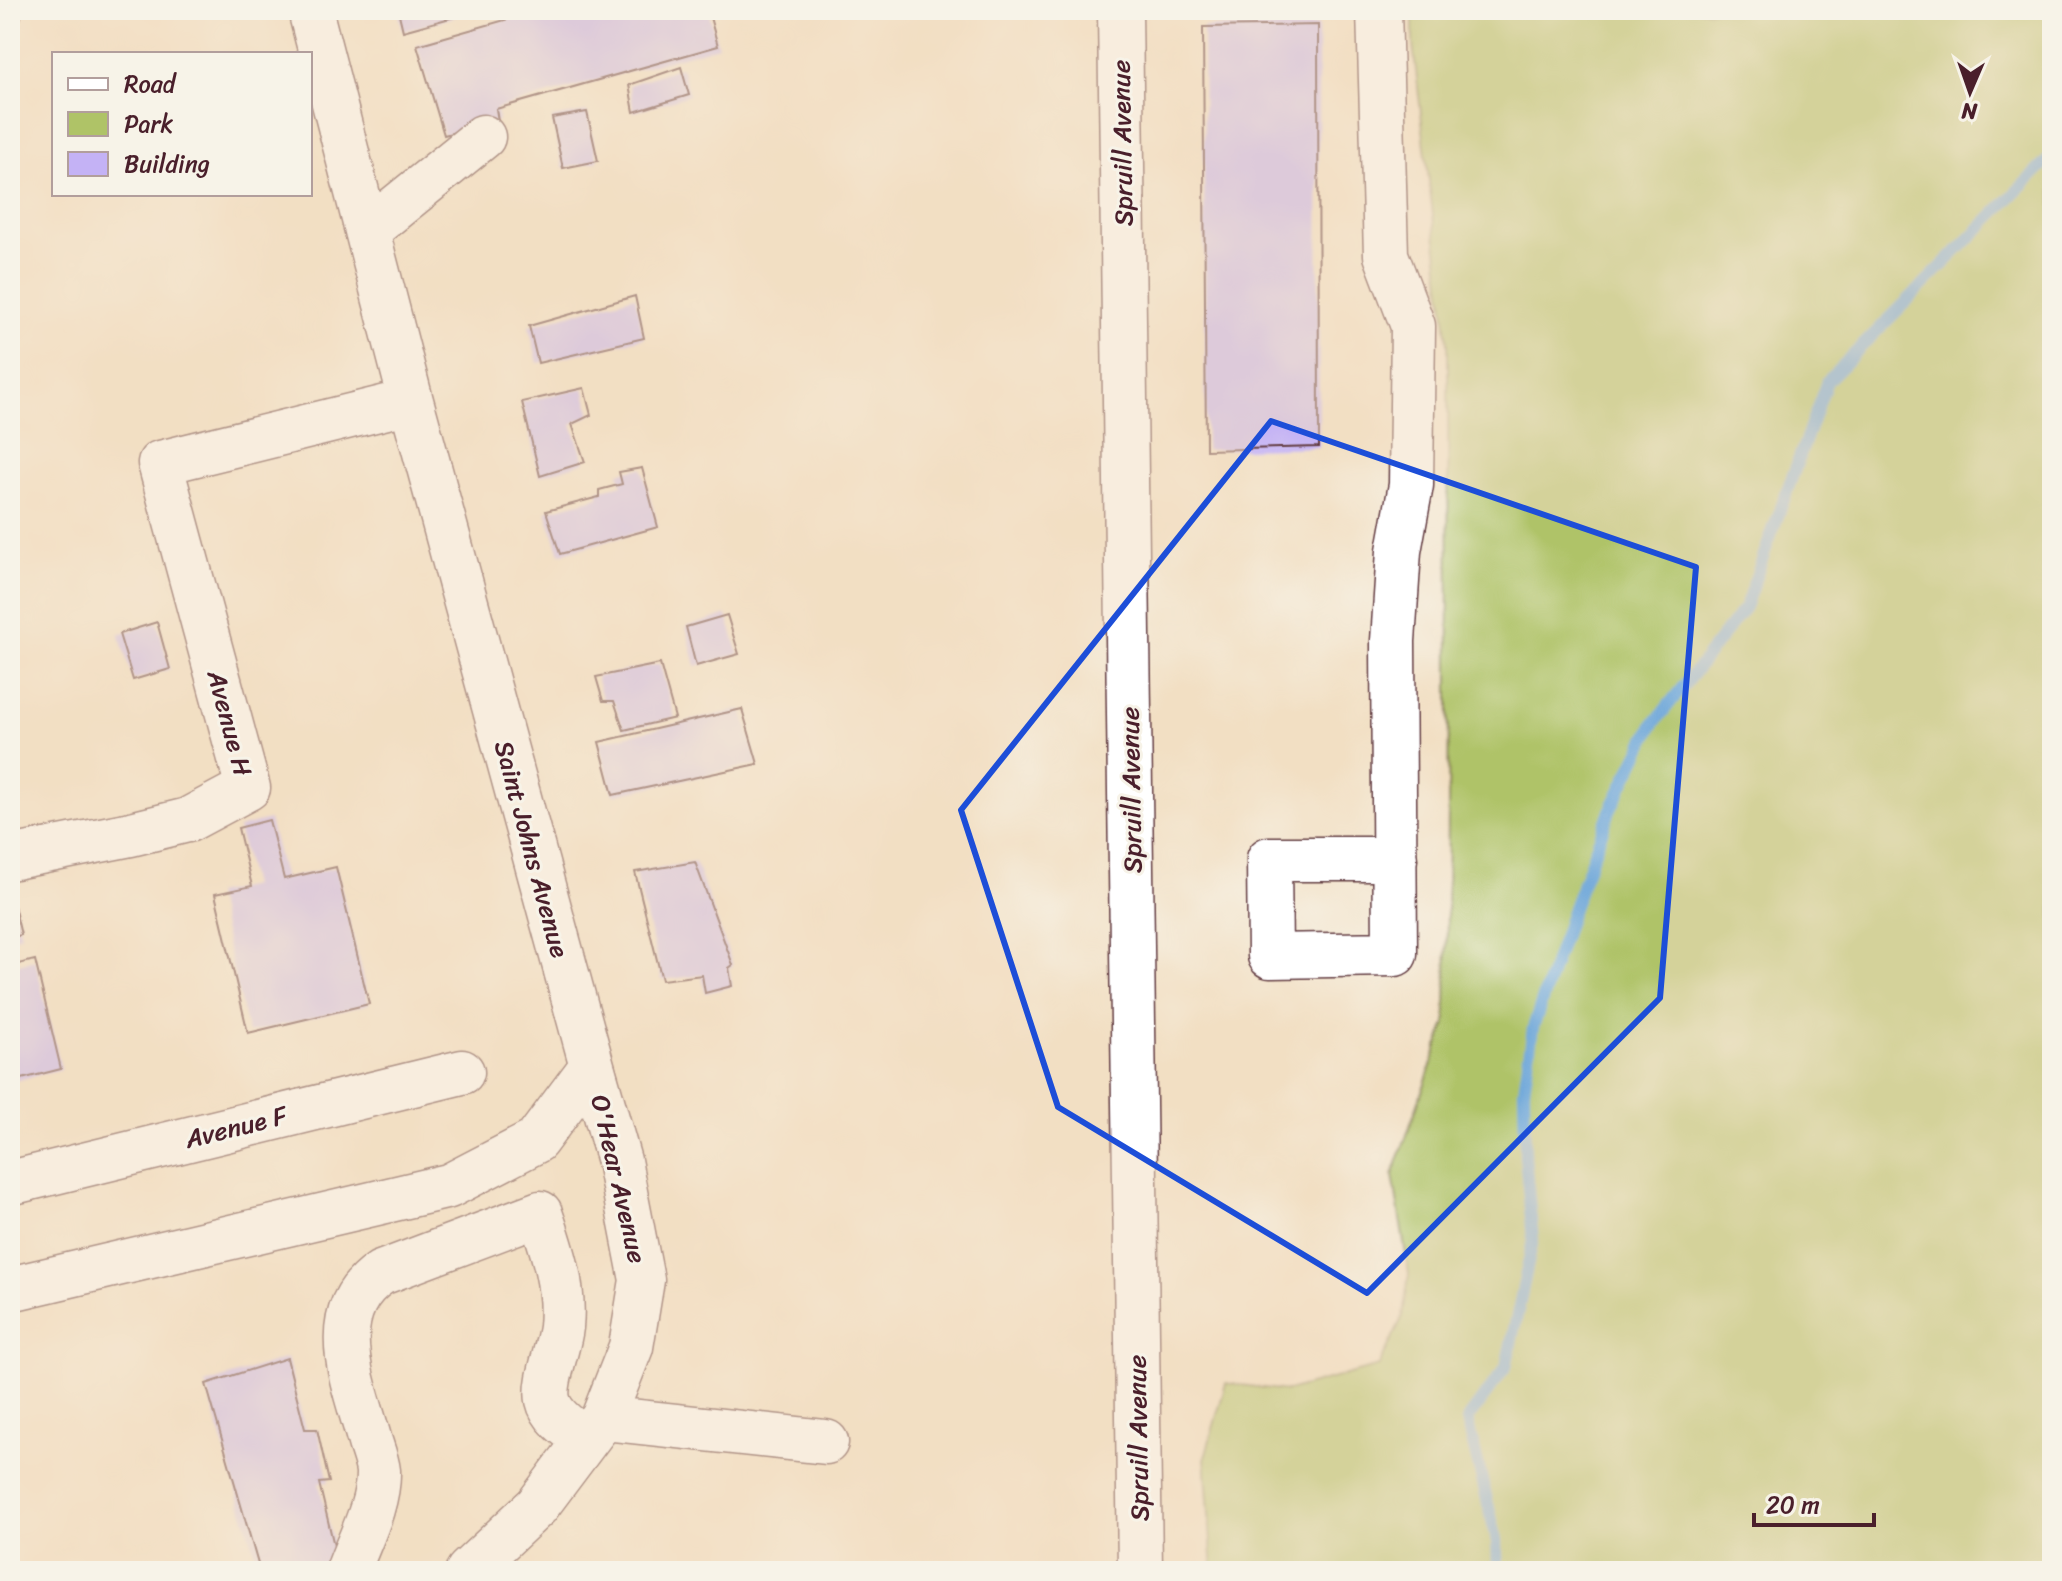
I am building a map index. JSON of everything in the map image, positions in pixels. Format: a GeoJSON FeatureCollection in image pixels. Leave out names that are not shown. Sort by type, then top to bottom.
{"type":"FeatureCollection","features":[{"type":"Feature","properties":{"kind":"street","name":"Saint Johns Avenue"},"geometry":{"type":"LineString","coordinates":[[310,10],[411,401],[592,1066]]}},
{"type":"Feature","properties":{"kind":"street","name":"Spruill Avenue"},"geometry":{"type":"LineString","coordinates":[[1120,10],[1140,1571]]}},
{"type":"Feature","properties":{"kind":"street"},"geometry":{"type":"LineString","coordinates":[[1379,10],[1386,255],[1413,326],[1411,485],[1399,551],[1393,641],[1395,859]]}},
{"type":"Feature","properties":{"kind":"street"},"geometry":{"type":"LineString","coordinates":[[367,231],[483,137]]}},
{"type":"Feature","properties":{"kind":"street","name":"Avenue H"},"geometry":{"type":"LineString","coordinates":[[10,858],[188,820],[248,788],[160,463],[411,401]]}},
{"type":"Feature","properties":{"kind":"street"},"geometry":{"type":"LineString","coordinates":[[10,1289],[449,1186],[536,1141],[592,1066]]}},
{"type":"Feature","properties":{"kind":"street","name":"O'Hear Avenue"},"geometry":{"type":"LineString","coordinates":[[468,1571],[537,1506],[594,1429],[631,1347],[642,1280],[619,1161],[592,1066]]}},
{"type":"Feature","properties":{"kind":"street","name":"Avenue F"},"geometry":{"type":"LineString","coordinates":[[10,1183],[462,1072]]}},
{"type":"Feature","properties":{"kind":"street"},"geometry":{"type":"LineString","coordinates":[[348,1571],[376,1495],[378,1469],[346,1347],[346,1326],[351,1304],[363,1285],[381,1273],[540,1213],[560,1282],[561,1326],[548,1401],[559,1419],[594,1429],[826,1442]]}},
{"type":"Feature","properties":{"kind":"highlighted area"},"geometry":{"type":"Polygon","coordinates":[[[1271,421],[1696,567],[1660,998],[1367,1293],[1058,1107],[961,810],[1271,421]]]}},
{"type":"Feature","properties":{"kind":"green space"},"geometry":{"type":"Polygon","coordinates":[[[1413,10],[2052,10],[2052,1571],[1213,1571],[1205,1457],[1226,1383],[1287,1391],[1379,1366],[1403,1316],[1409,1274],[1393,1175],[1446,1023],[1448,343],[1413,45],[1413,10]]]}},
{"type":"Feature","properties":{"kind":"building"},"geometry":{"type":"Polygon","coordinates":[[[398,10],[476,10],[476,11],[403,31],[398,10]]]}},
{"type":"Feature","properties":{"kind":"building"},"geometry":{"type":"Polygon","coordinates":[[[540,10],[708,10],[718,46],[496,109],[498,121],[444,135],[417,45],[540,10]]]}},
{"type":"Feature","properties":{"kind":"building"},"geometry":{"type":"Polygon","coordinates":[[[1318,25],[1319,447],[1206,450],[1203,27],[1318,25]]]}},
{"type":"Feature","properties":{"kind":"building"},"geometry":{"type":"Polygon","coordinates":[[[681,67],[689,95],[634,112],[629,85],[681,67]]]}},
{"type":"Feature","properties":{"kind":"building"},"geometry":{"type":"Polygon","coordinates":[[[587,112],[598,161],[563,168],[552,118],[587,112]]]}},
{"type":"Feature","properties":{"kind":"building"},"geometry":{"type":"Polygon","coordinates":[[[635,296],[644,338],[538,363],[529,326],[635,296]]]}},
{"type":"Feature","properties":{"kind":"building"},"geometry":{"type":"Polygon","coordinates":[[[584,388],[591,415],[572,424],[585,462],[540,476],[522,402],[584,388]]]}},
{"type":"Feature","properties":{"kind":"building"},"geometry":{"type":"Polygon","coordinates":[[[642,468],[658,527],[560,554],[546,511],[599,497],[599,490],[622,484],[619,472],[642,468]]]}},
{"type":"Feature","properties":{"kind":"building"},"geometry":{"type":"Polygon","coordinates":[[[727,615],[739,654],[696,666],[686,627],[727,615]]]}},
{"type":"Feature","properties":{"kind":"building"},"geometry":{"type":"Polygon","coordinates":[[[157,622],[170,669],[133,680],[119,634],[157,622]]]}},
{"type":"Feature","properties":{"kind":"building"},"geometry":{"type":"Polygon","coordinates":[[[660,664],[675,718],[624,730],[614,701],[603,701],[596,677],[660,664]]]}},
{"type":"Feature","properties":{"kind":"building"},"geometry":{"type":"Polygon","coordinates":[[[742,709],[758,764],[613,795],[599,742],[742,709]]]}},
{"type":"Feature","properties":{"kind":"building"},"geometry":{"type":"Polygon","coordinates":[[[269,820],[284,879],[336,867],[369,1004],[248,1033],[215,894],[252,886],[238,828],[269,820]]]}},
{"type":"Feature","properties":{"kind":"building"},"geometry":{"type":"Polygon","coordinates":[[[695,862],[733,965],[729,968],[732,986],[705,993],[702,975],[662,980],[635,872],[695,862]]]}},
{"type":"Feature","properties":{"kind":"building"},"geometry":{"type":"Polygon","coordinates":[[[10,894],[21,935],[10,938],[10,894]]]}},
{"type":"Feature","properties":{"kind":"building"},"geometry":{"type":"Polygon","coordinates":[[[35,960],[61,1069],[10,1082],[10,966],[35,960]]]}},
{"type":"Feature","properties":{"kind":"building"},"geometry":{"type":"Polygon","coordinates":[[[287,1358],[305,1429],[317,1429],[329,1482],[319,1483],[340,1571],[260,1571],[206,1384],[287,1358]]]}},
{"type":"Feature","properties":{"kind":"waterway"},"geometry":{"type":"LineString","coordinates":[[1498,1571],[1497,1540],[1467,1420],[1506,1367],[1533,1240],[1525,1156],[1524,1090],[1533,1028],[1574,905],[1610,811],[1653,725],[1745,607],[1827,381],[2052,156]]}},
{"type":"Feature","properties":{"kind":"railway"},"geometry":{"type":"LineString","coordinates":[[10,43],[19,10]]}}]}
